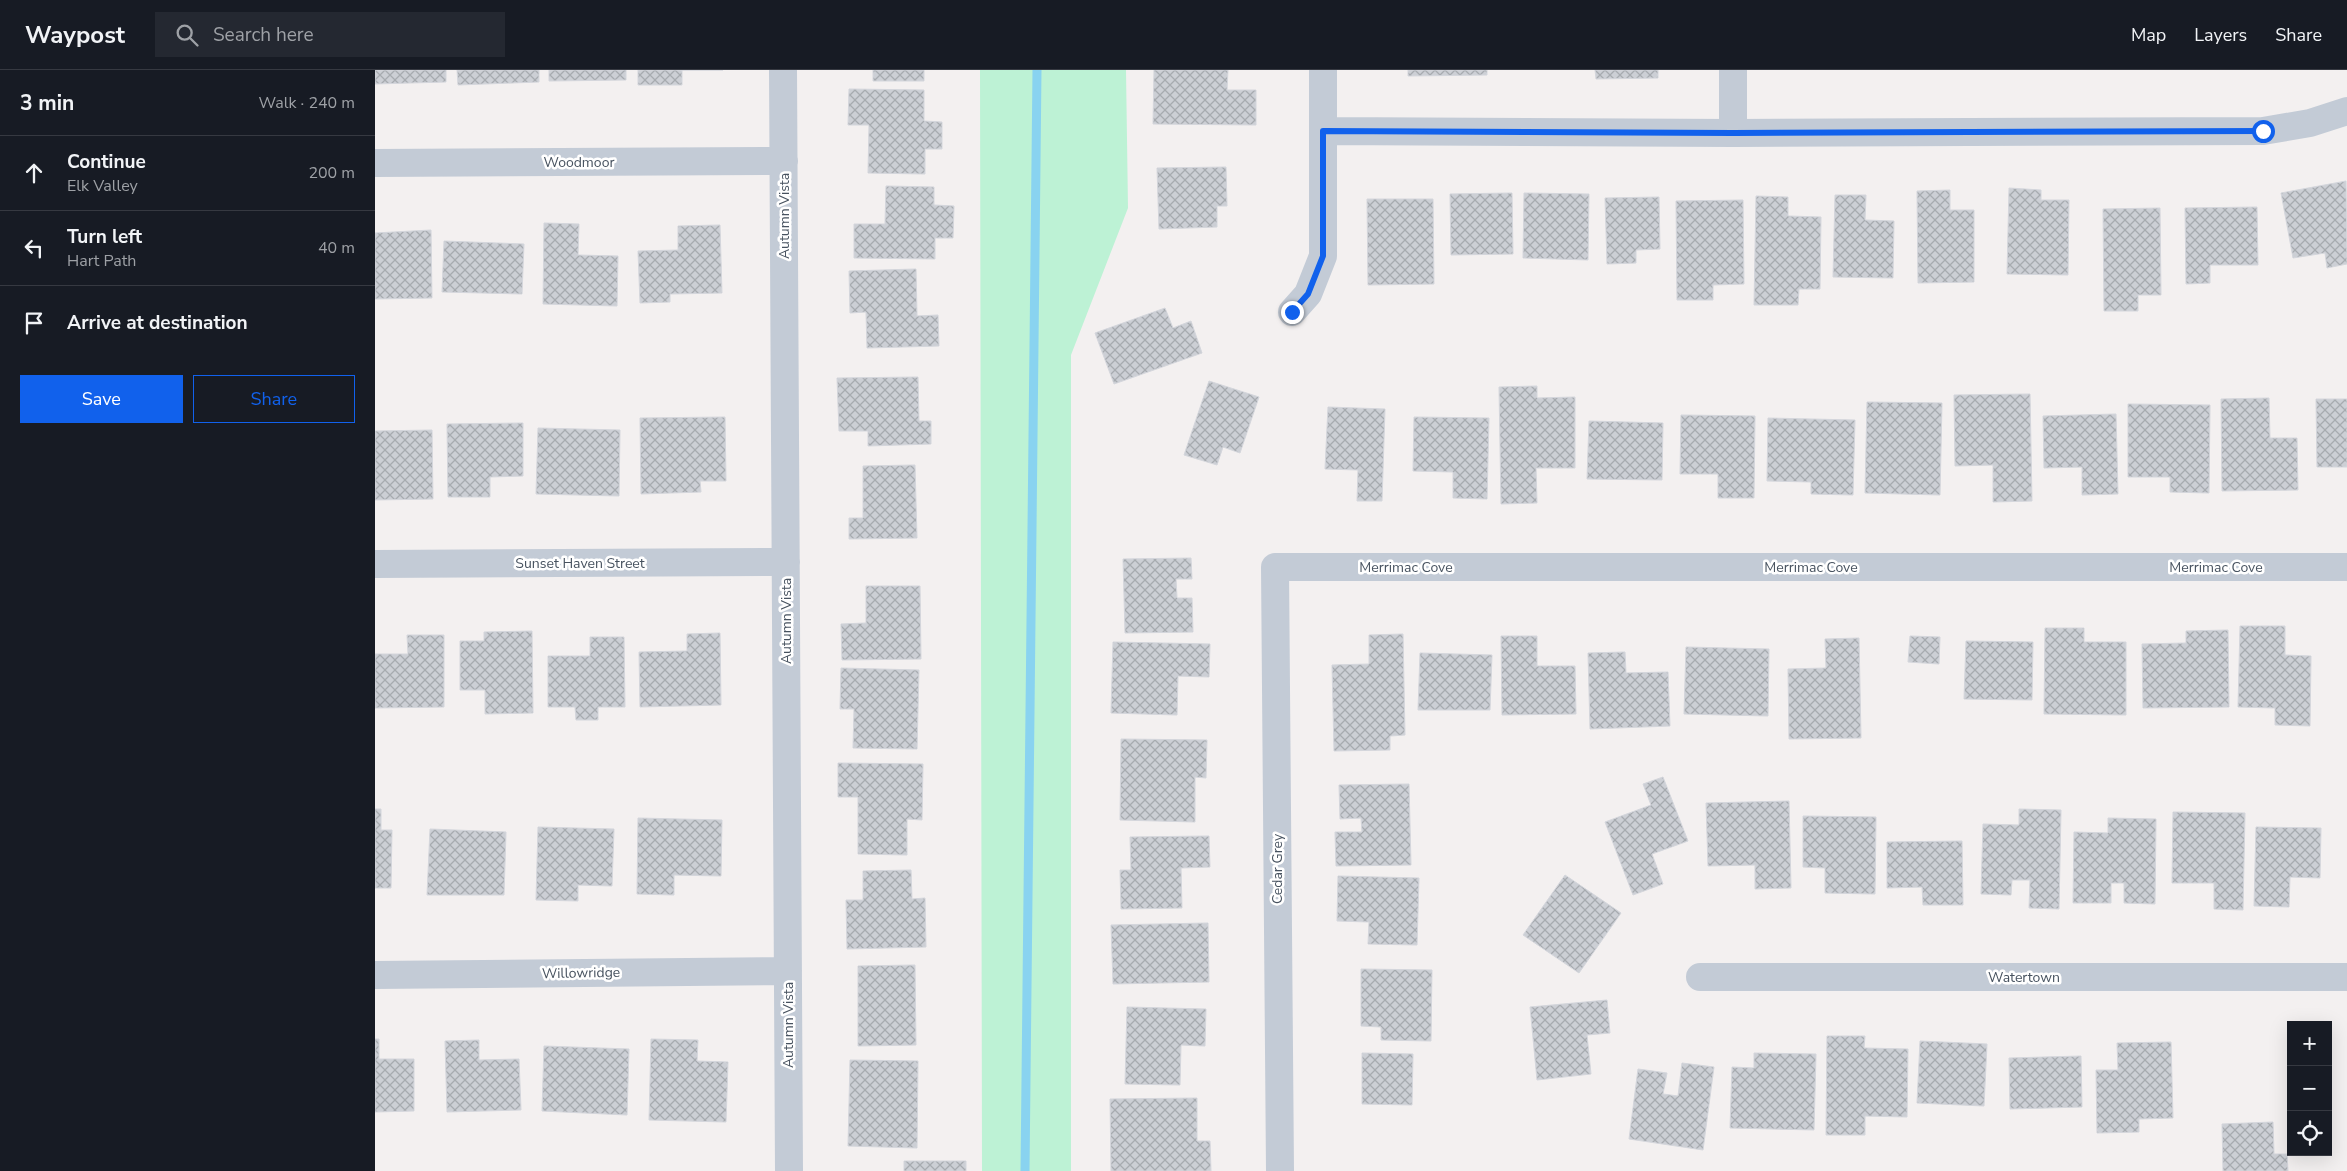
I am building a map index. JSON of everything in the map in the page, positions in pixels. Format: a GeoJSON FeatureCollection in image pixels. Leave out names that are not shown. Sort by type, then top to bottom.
{"type":"FeatureCollection","features":[{"type":"Feature","properties":{"kind":"street","name":"Autumn Vista"},"geometry":{"type":"LineString","coordinates":[[783,70],[789,1171]]}},
{"type":"Feature","properties":{"kind":"street"},"geometry":{"type":"LineString","coordinates":[[1292,312],[1308,294],[1323,256],[1323,70]]}},
{"type":"Feature","properties":{"kind":"street"},"geometry":{"type":"LineString","coordinates":[[1733,70],[1733,133]]}},
{"type":"Feature","properties":{"kind":"street"},"geometry":{"type":"LineString","coordinates":[[1323,131],[1733,133],[2263,131],[2310,123],[2347,111]]}},
{"type":"Feature","properties":{"kind":"street","name":"Woodmoor"},"geometry":{"type":"LineString","coordinates":[[375,163],[784,161]]}},
{"type":"Feature","properties":{"kind":"street","name":"Sunset Haven Street"},"geometry":{"type":"LineString","coordinates":[[375,564],[786,562]]}},
{"type":"Feature","properties":{"kind":"street","name":"Merrimac Cove"},"geometry":{"type":"LineString","coordinates":[[1275,567],[2347,567]]}},
{"type":"Feature","properties":{"kind":"street","name":"Cedar Grey"},"geometry":{"type":"LineString","coordinates":[[1275,567],[1280,1171]]}},
{"type":"Feature","properties":{"kind":"street","name":"Willowridge"},"geometry":{"type":"LineString","coordinates":[[375,975],[788,971]]}},
{"type":"Feature","properties":{"kind":"street","name":"Watertown"},"geometry":{"type":"LineString","coordinates":[[1700,977],[2347,977]]}},
{"type":"Feature","properties":{"kind":"green space"},"geometry":{"type":"Polygon","coordinates":[[[980,70],[1126,70],[1128,208],[1071,355],[1071,1171],[982,1171],[980,70]]]}},
{"type":"Feature","properties":{"kind":"building"},"geometry":{"type":"Polygon","coordinates":[[[375,70],[446,70],[446,82],[375,84],[375,70]]]}},
{"type":"Feature","properties":{"kind":"building"},"geometry":{"type":"Polygon","coordinates":[[[457,70],[539,70],[539,82],[458,85],[457,70]]]}},
{"type":"Feature","properties":{"kind":"building"},"geometry":{"type":"Polygon","coordinates":[[[549,70],[626,70],[626,80],[549,81],[549,70]]]}},
{"type":"Feature","properties":{"kind":"building"},"geometry":{"type":"Polygon","coordinates":[[[638,70],[682,70],[682,85],[638,85],[638,70]]]}},
{"type":"Feature","properties":{"kind":"building"},"geometry":{"type":"Polygon","coordinates":[[[873,70],[924,70],[924,81],[873,81],[873,70]]]}},
{"type":"Feature","properties":{"kind":"building"},"geometry":{"type":"Polygon","coordinates":[[[1154,70],[1228,70],[1227,90],[1256,90],[1256,125],[1153,124],[1154,70]]]}},
{"type":"Feature","properties":{"kind":"building"},"geometry":{"type":"Polygon","coordinates":[[[1408,70],[1487,70],[1487,75],[1408,76],[1408,70]]]}},
{"type":"Feature","properties":{"kind":"building"},"geometry":{"type":"Polygon","coordinates":[[[1595,70],[1658,70],[1658,78],[1596,79],[1595,70]]]}},
{"type":"Feature","properties":{"kind":"building"},"geometry":{"type":"Polygon","coordinates":[[[849,89],[924,90],[924,121],[942,122],[942,149],[925,149],[925,174],[868,173],[869,125],[848,125],[849,89]]]}},
{"type":"Feature","properties":{"kind":"building"},"geometry":{"type":"Polygon","coordinates":[[[1226,167],[1227,206],[1217,206],[1217,227],[1159,229],[1157,168],[1226,167]]]}},
{"type":"Feature","properties":{"kind":"building"},"geometry":{"type":"Polygon","coordinates":[[[2346,181],[2347,264],[2327,268],[2325,253],[2293,258],[2281,193],[2346,181]]]}},
{"type":"Feature","properties":{"kind":"building"},"geometry":{"type":"Polygon","coordinates":[[[886,186],[934,187],[934,205],[954,206],[953,238],[935,238],[935,259],[854,258],[854,224],[885,224],[886,186]]]}},
{"type":"Feature","properties":{"kind":"building"},"geometry":{"type":"Polygon","coordinates":[[[2009,188],[2041,190],[2041,200],[2069,200],[2068,275],[2007,274],[2009,188]]]}},
{"type":"Feature","properties":{"kind":"building"},"geometry":{"type":"Polygon","coordinates":[[[1950,190],[1950,210],[1974,210],[1974,282],[1918,283],[1917,191],[1950,190]]]}},
{"type":"Feature","properties":{"kind":"building"},"geometry":{"type":"Polygon","coordinates":[[[1512,193],[1513,254],[1451,255],[1450,194],[1512,193]]]}},
{"type":"Feature","properties":{"kind":"building"},"geometry":{"type":"Polygon","coordinates":[[[1524,193],[1589,194],[1588,260],[1523,258],[1524,193]]]}},
{"type":"Feature","properties":{"kind":"building"},"geometry":{"type":"Polygon","coordinates":[[[1835,195],[1866,195],[1865,220],[1894,221],[1893,278],[1833,277],[1835,195]]]}},
{"type":"Feature","properties":{"kind":"building"},"geometry":{"type":"Polygon","coordinates":[[[1756,196],[1788,197],[1788,216],[1821,217],[1820,289],[1799,289],[1798,305],[1754,305],[1756,196]]]}},
{"type":"Feature","properties":{"kind":"building"},"geometry":{"type":"Polygon","coordinates":[[[1659,197],[1660,249],[1636,250],[1636,263],[1607,264],[1605,198],[1659,197]]]}},
{"type":"Feature","properties":{"kind":"building"},"geometry":{"type":"Polygon","coordinates":[[[1367,199],[1433,199],[1434,284],[1368,285],[1367,199]]]}},
{"type":"Feature","properties":{"kind":"building"},"geometry":{"type":"Polygon","coordinates":[[[1743,200],[1744,284],[1713,285],[1713,300],[1677,300],[1676,201],[1743,200]]]}},
{"type":"Feature","properties":{"kind":"building"},"geometry":{"type":"Polygon","coordinates":[[[2257,207],[2258,265],[2210,265],[2210,283],[2186,284],[2185,208],[2257,207]]]}},
{"type":"Feature","properties":{"kind":"building"},"geometry":{"type":"Polygon","coordinates":[[[2160,208],[2161,295],[2138,295],[2138,311],[2104,311],[2103,209],[2160,208]]]}},
{"type":"Feature","properties":{"kind":"building"},"geometry":{"type":"Polygon","coordinates":[[[544,223],[579,224],[578,255],[618,256],[617,306],[543,304],[544,223]]]}},
{"type":"Feature","properties":{"kind":"building"},"geometry":{"type":"Polygon","coordinates":[[[720,225],[722,293],[670,294],[670,302],[640,303],[638,251],[678,250],[678,226],[720,225]]]}},
{"type":"Feature","properties":{"kind":"building"},"geometry":{"type":"Polygon","coordinates":[[[431,230],[432,298],[375,299],[375,233],[431,230]]]}},
{"type":"Feature","properties":{"kind":"building"},"geometry":{"type":"Polygon","coordinates":[[[444,241],[524,244],[522,294],[442,292],[444,241]]]}},
{"type":"Feature","properties":{"kind":"building"},"geometry":{"type":"Polygon","coordinates":[[[916,269],[917,316],[938,315],[939,346],[867,348],[866,312],[850,313],[849,271],[916,269]]]}},
{"type":"Feature","properties":{"kind":"building"},"geometry":{"type":"Polygon","coordinates":[[[1165,308],[1173,328],[1191,321],[1202,353],[1114,384],[1095,333],[1165,308]]]}},
{"type":"Feature","properties":{"kind":"building"},"geometry":{"type":"Polygon","coordinates":[[[918,377],[919,421],[931,421],[931,444],[868,446],[868,431],[839,431],[837,378],[918,377]]]}},
{"type":"Feature","properties":{"kind":"building"},"geometry":{"type":"Polygon","coordinates":[[[1209,381],[1259,397],[1240,453],[1223,447],[1217,465],[1184,455],[1209,381]]]}},
{"type":"Feature","properties":{"kind":"building"},"geometry":{"type":"Polygon","coordinates":[[[1537,386],[1537,398],[1575,397],[1575,468],[1536,468],[1537,503],[1501,504],[1499,387],[1537,386]]]}},
{"type":"Feature","properties":{"kind":"building"},"geometry":{"type":"Polygon","coordinates":[[[2030,394],[2032,501],[1993,502],[1993,465],[1955,466],[1954,395],[2030,394]]]}},
{"type":"Feature","properties":{"kind":"building"},"geometry":{"type":"Polygon","coordinates":[[[2269,398],[2270,438],[2297,438],[2298,490],[2222,491],[2221,399],[2269,398]]]}},
{"type":"Feature","properties":{"kind":"building"},"geometry":{"type":"Polygon","coordinates":[[[2316,399],[2347,399],[2347,467],[2317,467],[2316,399]]]}},
{"type":"Feature","properties":{"kind":"building"},"geometry":{"type":"Polygon","coordinates":[[[1867,402],[1942,403],[1940,495],[1865,493],[1867,402]]]}},
{"type":"Feature","properties":{"kind":"building"},"geometry":{"type":"Polygon","coordinates":[[[2128,404],[2210,405],[2209,493],[2170,492],[2170,477],[2128,477],[2128,404]]]}},
{"type":"Feature","properties":{"kind":"building"},"geometry":{"type":"Polygon","coordinates":[[[1328,407],[1385,409],[1382,501],[1357,501],[1358,470],[1325,469],[1328,407]]]}},
{"type":"Feature","properties":{"kind":"building"},"geometry":{"type":"Polygon","coordinates":[[[2116,414],[2118,494],[2082,495],[2082,467],[2044,468],[2043,416],[2116,414]]]}},
{"type":"Feature","properties":{"kind":"building"},"geometry":{"type":"Polygon","coordinates":[[[1681,415],[1755,416],[1754,498],[1718,498],[1718,474],[1680,474],[1681,415]]]}},
{"type":"Feature","properties":{"kind":"building"},"geometry":{"type":"Polygon","coordinates":[[[725,417],[726,481],[700,481],[701,492],[641,494],[640,418],[725,417]]]}},
{"type":"Feature","properties":{"kind":"building"},"geometry":{"type":"Polygon","coordinates":[[[1414,417],[1489,418],[1487,499],[1453,498],[1453,472],[1413,471],[1414,417]]]}},
{"type":"Feature","properties":{"kind":"building"},"geometry":{"type":"Polygon","coordinates":[[[1768,418],[1855,420],[1853,495],[1811,494],[1811,482],[1767,481],[1768,418]]]}},
{"type":"Feature","properties":{"kind":"building"},"geometry":{"type":"Polygon","coordinates":[[[1589,421],[1663,423],[1662,480],[1587,479],[1589,421]]]}},
{"type":"Feature","properties":{"kind":"building"},"geometry":{"type":"Polygon","coordinates":[[[523,423],[523,476],[490,477],[490,497],[448,497],[447,424],[523,423]]]}},
{"type":"Feature","properties":{"kind":"building"},"geometry":{"type":"Polygon","coordinates":[[[538,428],[620,430],[619,496],[536,494],[538,428]]]}},
{"type":"Feature","properties":{"kind":"building"},"geometry":{"type":"Polygon","coordinates":[[[432,430],[433,499],[375,500],[375,431],[432,430]]]}},
{"type":"Feature","properties":{"kind":"building"},"geometry":{"type":"Polygon","coordinates":[[[915,465],[917,538],[849,539],[849,518],[863,518],[863,466],[915,465]]]}},
{"type":"Feature","properties":{"kind":"building"},"geometry":{"type":"Polygon","coordinates":[[[1191,558],[1192,579],[1176,579],[1177,598],[1192,598],[1193,632],[1125,633],[1123,559],[1191,558]]]}},
{"type":"Feature","properties":{"kind":"building"},"geometry":{"type":"Polygon","coordinates":[[[866,586],[920,586],[921,659],[842,660],[841,624],[866,623],[866,586]]]}},
{"type":"Feature","properties":{"kind":"building"},"geometry":{"type":"Polygon","coordinates":[[[2240,626],[2285,626],[2285,655],[2311,656],[2310,726],[2275,725],[2275,708],[2238,707],[2240,626]]]}},
{"type":"Feature","properties":{"kind":"building"},"geometry":{"type":"Polygon","coordinates":[[[2045,628],[2084,628],[2084,642],[2126,642],[2126,715],[2044,714],[2045,628]]]}},
{"type":"Feature","properties":{"kind":"building"},"geometry":{"type":"Polygon","coordinates":[[[2228,630],[2229,707],[2143,708],[2142,644],[2186,643],[2186,631],[2228,630]]]}},
{"type":"Feature","properties":{"kind":"building"},"geometry":{"type":"Polygon","coordinates":[[[532,631],[533,713],[485,714],[485,690],[460,690],[460,641],[484,641],[484,632],[532,631]]]}},
{"type":"Feature","properties":{"kind":"building"},"geometry":{"type":"Polygon","coordinates":[[[720,633],[721,705],[640,707],[639,652],[687,651],[687,634],[720,633]]]}},
{"type":"Feature","properties":{"kind":"building"},"geometry":{"type":"Polygon","coordinates":[[[1403,634],[1405,735],[1390,736],[1390,750],[1334,751],[1332,665],[1369,664],[1369,635],[1403,634]]]}},
{"type":"Feature","properties":{"kind":"building"},"geometry":{"type":"Polygon","coordinates":[[[407,635],[444,635],[444,707],[375,708],[375,654],[408,654],[407,635]]]}},
{"type":"Feature","properties":{"kind":"building"},"geometry":{"type":"Polygon","coordinates":[[[1501,636],[1537,636],[1537,666],[1575,666],[1576,714],[1502,715],[1501,636]]]}},
{"type":"Feature","properties":{"kind":"building"},"geometry":{"type":"Polygon","coordinates":[[[1910,636],[1940,637],[1939,664],[1908,662],[1910,636]]]}},
{"type":"Feature","properties":{"kind":"building"},"geometry":{"type":"Polygon","coordinates":[[[590,637],[624,637],[625,707],[598,707],[598,720],[576,720],[575,707],[548,707],[548,656],[590,656],[590,637]]]}},
{"type":"Feature","properties":{"kind":"building"},"geometry":{"type":"Polygon","coordinates":[[[1859,638],[1861,738],[1789,739],[1788,669],[1826,668],[1825,639],[1859,638]]]}},
{"type":"Feature","properties":{"kind":"building"},"geometry":{"type":"Polygon","coordinates":[[[1966,641],[2033,642],[2032,700],[1964,699],[1966,641]]]}},
{"type":"Feature","properties":{"kind":"building"},"geometry":{"type":"Polygon","coordinates":[[[1113,642],[1210,644],[1209,677],[1178,676],[1177,715],[1111,713],[1113,642]]]}},
{"type":"Feature","properties":{"kind":"building"},"geometry":{"type":"Polygon","coordinates":[[[1686,647],[1769,649],[1768,716],[1684,714],[1686,647]]]}},
{"type":"Feature","properties":{"kind":"building"},"geometry":{"type":"Polygon","coordinates":[[[1625,652],[1626,673],[1668,672],[1670,726],[1590,729],[1588,653],[1625,652]]]}},
{"type":"Feature","properties":{"kind":"building"},"geometry":{"type":"Polygon","coordinates":[[[1420,653],[1492,655],[1490,710],[1418,710],[1420,653]]]}},
{"type":"Feature","properties":{"kind":"building"},"geometry":{"type":"Polygon","coordinates":[[[841,668],[919,670],[917,749],[853,748],[854,709],[840,709],[841,668]]]}},
{"type":"Feature","properties":{"kind":"building"},"geometry":{"type":"Polygon","coordinates":[[[1121,739],[1207,740],[1206,778],[1195,777],[1195,822],[1120,820],[1121,739]]]}},
{"type":"Feature","properties":{"kind":"building"},"geometry":{"type":"Polygon","coordinates":[[[838,763],[923,764],[922,820],[907,819],[907,855],[858,854],[858,797],[838,797],[838,763]]]}},
{"type":"Feature","properties":{"kind":"building"},"geometry":{"type":"Polygon","coordinates":[[[1663,777],[1688,841],[1652,854],[1663,884],[1633,895],[1605,822],[1651,805],[1643,784],[1663,777]]]}},
{"type":"Feature","properties":{"kind":"building"},"geometry":{"type":"Polygon","coordinates":[[[1409,784],[1411,865],[1336,866],[1335,832],[1362,832],[1361,818],[1340,819],[1339,785],[1409,784]]]}},
{"type":"Feature","properties":{"kind":"building"},"geometry":{"type":"Polygon","coordinates":[[[1789,801],[1791,888],[1755,889],[1755,865],[1708,866],[1706,803],[1789,801]]]}},
{"type":"Feature","properties":{"kind":"building"},"geometry":{"type":"Polygon","coordinates":[[[375,809],[381,809],[381,830],[392,830],[391,888],[375,888],[375,809]]]}},
{"type":"Feature","properties":{"kind":"building"},"geometry":{"type":"Polygon","coordinates":[[[2019,809],[2061,810],[2059,909],[2029,908],[2030,880],[2012,880],[2011,895],[1981,894],[1983,824],[2019,825],[2019,809]]]}},
{"type":"Feature","properties":{"kind":"building"},"geometry":{"type":"Polygon","coordinates":[[[2173,812],[2245,813],[2243,910],[2214,909],[2214,883],[2172,883],[2173,812]]]}},
{"type":"Feature","properties":{"kind":"building"},"geometry":{"type":"Polygon","coordinates":[[[1803,816],[1876,817],[1875,894],[1825,893],[1825,868],[1803,867],[1803,816]]]}},
{"type":"Feature","properties":{"kind":"building"},"geometry":{"type":"Polygon","coordinates":[[[638,818],[722,820],[721,876],[674,875],[674,895],[637,894],[638,818]]]}},
{"type":"Feature","properties":{"kind":"building"},"geometry":{"type":"Polygon","coordinates":[[[2108,818],[2156,819],[2155,904],[2124,903],[2124,883],[2111,883],[2111,903],[2073,903],[2074,832],[2108,833],[2108,818]]]}},
{"type":"Feature","properties":{"kind":"building"},"geometry":{"type":"Polygon","coordinates":[[[538,827],[614,829],[612,886],[578,885],[578,901],[536,900],[538,827]]]}},
{"type":"Feature","properties":{"kind":"building"},"geometry":{"type":"Polygon","coordinates":[[[2256,827],[2321,828],[2320,878],[2290,877],[2289,907],[2254,906],[2256,827]]]}},
{"type":"Feature","properties":{"kind":"building"},"geometry":{"type":"Polygon","coordinates":[[[430,829],[506,832],[504,895],[427,895],[430,829]]]}},
{"type":"Feature","properties":{"kind":"building"},"geometry":{"type":"Polygon","coordinates":[[[1209,836],[1210,867],[1181,868],[1182,908],[1121,909],[1120,870],[1131,870],[1130,837],[1209,836]]]}},
{"type":"Feature","properties":{"kind":"building"},"geometry":{"type":"Polygon","coordinates":[[[1962,841],[1963,905],[1923,905],[1922,887],[1887,888],[1887,842],[1962,841]]]}},
{"type":"Feature","properties":{"kind":"building"},"geometry":{"type":"Polygon","coordinates":[[[911,870],[912,899],[925,898],[926,947],[847,949],[846,900],[863,900],[863,871],[911,870]]]}},
{"type":"Feature","properties":{"kind":"building"},"geometry":{"type":"Polygon","coordinates":[[[1565,875],[1621,913],[1579,973],[1523,935],[1565,875]]]}},
{"type":"Feature","properties":{"kind":"building"},"geometry":{"type":"Polygon","coordinates":[[[1338,876],[1419,878],[1417,945],[1368,944],[1369,922],[1337,921],[1338,876]]]}},
{"type":"Feature","properties":{"kind":"building"},"geometry":{"type":"Polygon","coordinates":[[[1208,923],[1209,982],[1113,984],[1111,925],[1208,923]]]}},
{"type":"Feature","properties":{"kind":"building"},"geometry":{"type":"Polygon","coordinates":[[[915,965],[916,1045],[858,1046],[858,966],[915,965]]]}},
{"type":"Feature","properties":{"kind":"building"},"geometry":{"type":"Polygon","coordinates":[[[1361,969],[1432,970],[1431,1041],[1381,1040],[1381,1027],[1361,1026],[1361,969]]]}},
{"type":"Feature","properties":{"kind":"building"},"geometry":{"type":"Polygon","coordinates":[[[1607,1000],[1610,1033],[1587,1035],[1591,1074],[1537,1080],[1530,1007],[1607,1000]]]}},
{"type":"Feature","properties":{"kind":"building"},"geometry":{"type":"Polygon","coordinates":[[[1127,1007],[1206,1009],[1205,1046],[1181,1045],[1180,1085],[1125,1084],[1127,1007]]]}},
{"type":"Feature","properties":{"kind":"building"},"geometry":{"type":"Polygon","coordinates":[[[1827,1036],[1865,1036],[1864,1048],[1908,1049],[1907,1117],[1865,1116],[1865,1135],[1826,1135],[1827,1036]]]}},
{"type":"Feature","properties":{"kind":"building"},"geometry":{"type":"Polygon","coordinates":[[[375,1039],[379,1039],[379,1059],[414,1059],[414,1111],[375,1112],[375,1039]]]}},
{"type":"Feature","properties":{"kind":"building"},"geometry":{"type":"Polygon","coordinates":[[[651,1039],[698,1040],[697,1061],[728,1062],[726,1122],[649,1120],[651,1039]]]}},
{"type":"Feature","properties":{"kind":"building"},"geometry":{"type":"Polygon","coordinates":[[[479,1040],[479,1060],[519,1059],[521,1110],[447,1112],[445,1041],[479,1040]]]}},
{"type":"Feature","properties":{"kind":"building"},"geometry":{"type":"Polygon","coordinates":[[[1920,1041],[1987,1044],[1984,1106],[1917,1103],[1920,1041]]]}},
{"type":"Feature","properties":{"kind":"building"},"geometry":{"type":"Polygon","coordinates":[[[2171,1042],[2173,1118],[2139,1119],[2139,1132],[2097,1133],[2096,1070],[2118,1070],[2117,1043],[2171,1042]]]}},
{"type":"Feature","properties":{"kind":"building"},"geometry":{"type":"Polygon","coordinates":[[[544,1046],[629,1049],[627,1115],[542,1111],[544,1046]]]}},
{"type":"Feature","properties":{"kind":"building"},"geometry":{"type":"Polygon","coordinates":[[[1362,1053],[1413,1054],[1412,1105],[1362,1104],[1362,1053]]]}},
{"type":"Feature","properties":{"kind":"building"},"geometry":{"type":"Polygon","coordinates":[[[1754,1053],[1816,1054],[1814,1130],[1730,1128],[1732,1067],[1754,1068],[1754,1053]]]}},
{"type":"Feature","properties":{"kind":"building"},"geometry":{"type":"Polygon","coordinates":[[[2081,1056],[2082,1107],[2010,1109],[2009,1058],[2081,1056]]]}},
{"type":"Feature","properties":{"kind":"building"},"geometry":{"type":"Polygon","coordinates":[[[850,1060],[918,1061],[917,1148],[848,1146],[850,1060]]]}},
{"type":"Feature","properties":{"kind":"building"},"geometry":{"type":"Polygon","coordinates":[[[1682,1063],[1714,1067],[1703,1150],[1629,1139],[1638,1069],[1667,1073],[1663,1094],[1678,1096],[1682,1063]]]}},
{"type":"Feature","properties":{"kind":"building"},"geometry":{"type":"Polygon","coordinates":[[[1197,1098],[1197,1141],[1210,1141],[1211,1171],[1111,1171],[1110,1099],[1197,1098]]]}},
{"type":"Feature","properties":{"kind":"building"},"geometry":{"type":"Polygon","coordinates":[[[2273,1122],[2274,1154],[2287,1154],[2288,1171],[2223,1171],[2222,1124],[2273,1122]]]}},
{"type":"Feature","properties":{"kind":"building"},"geometry":{"type":"Polygon","coordinates":[[[904,1161],[966,1161],[966,1171],[904,1171],[904,1161]]]}},
{"type":"Feature","properties":{"kind":"waterway"},"geometry":{"type":"LineString","coordinates":[[1025,1171],[1037,70]]}},
{"type":"Feature","properties":{"kind":"route"},"geometry":{"type":"LineString","coordinates":[[1292,312],[1308,294],[1323,256],[1323,131],[1733,133],[2263,131]]}}]}
